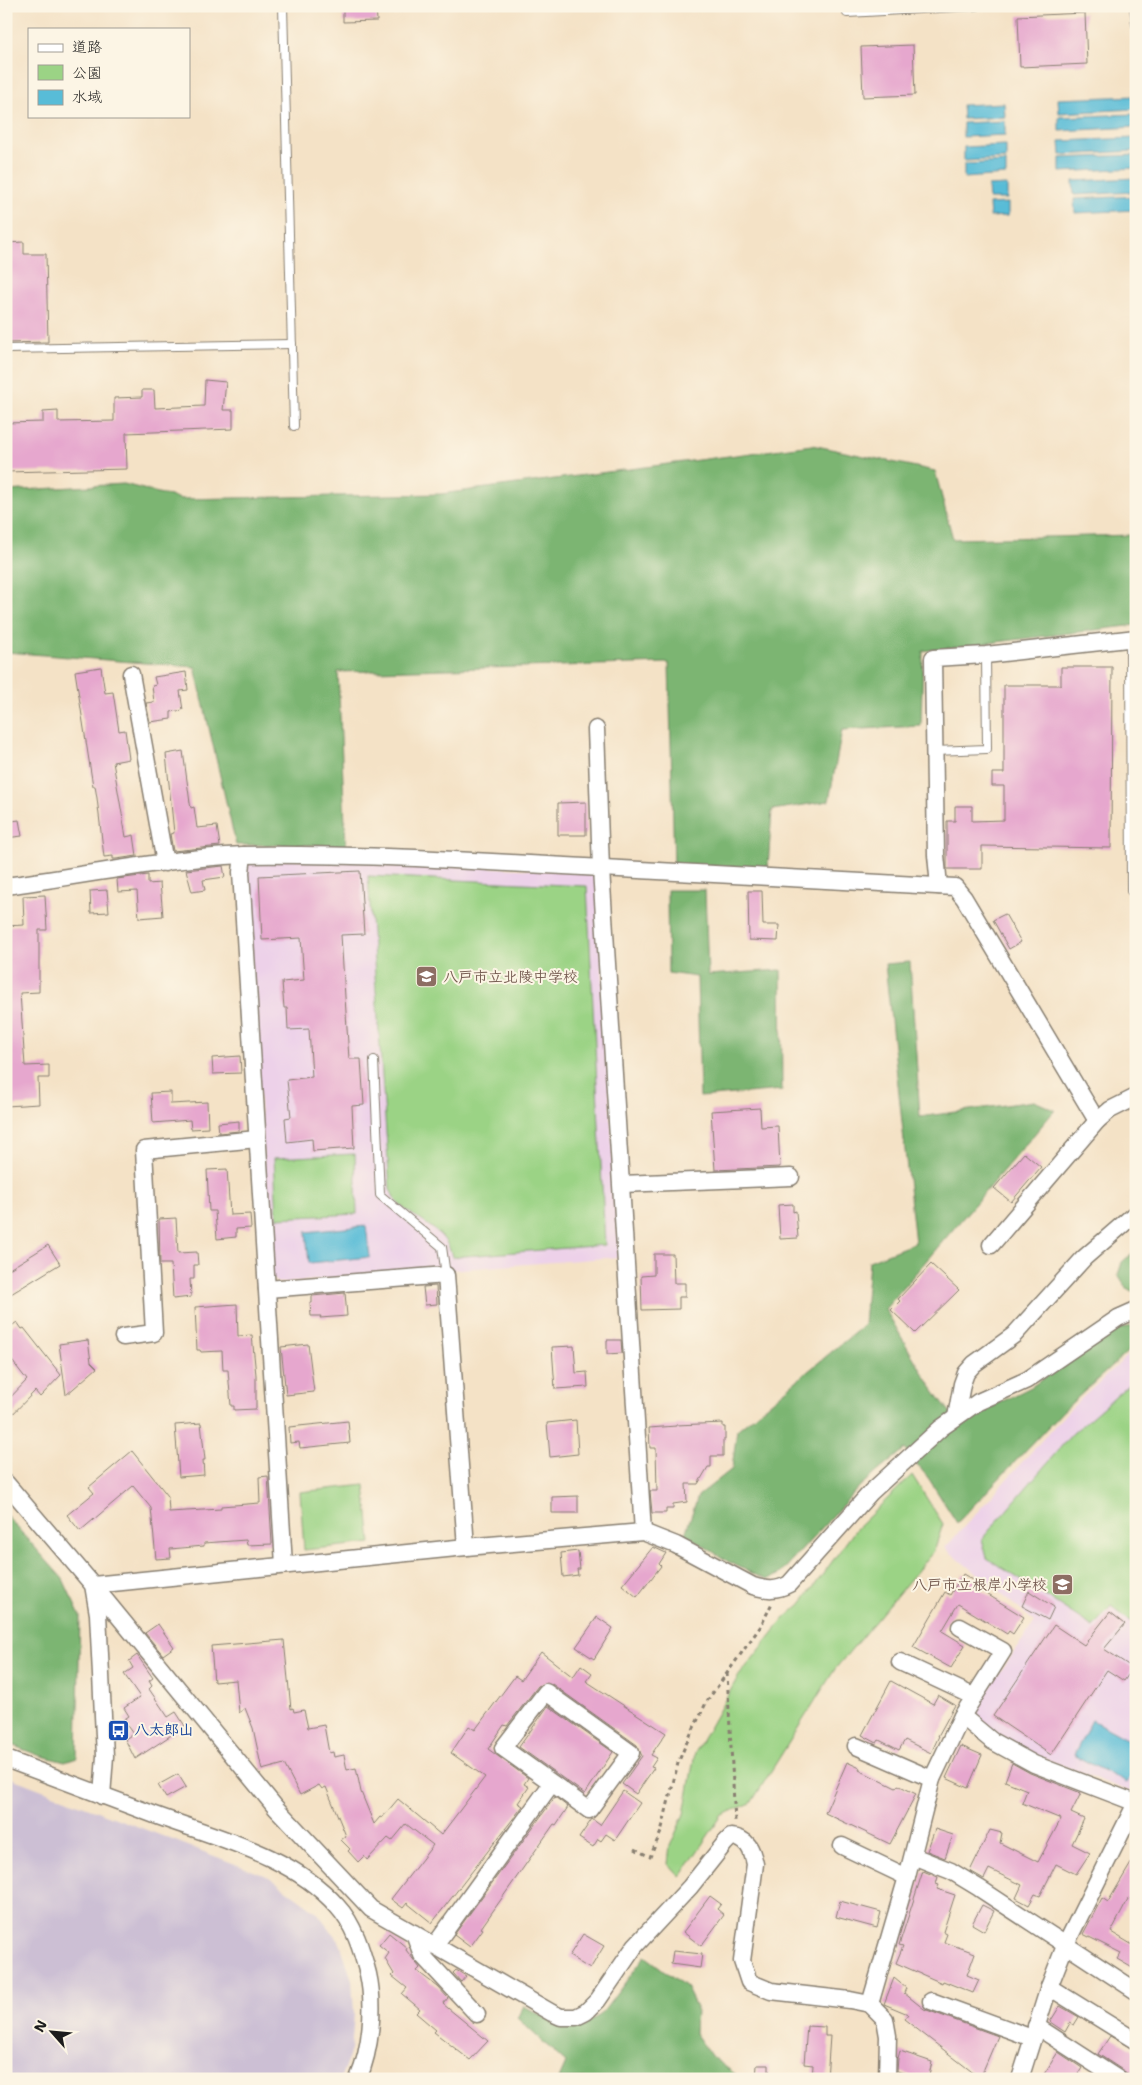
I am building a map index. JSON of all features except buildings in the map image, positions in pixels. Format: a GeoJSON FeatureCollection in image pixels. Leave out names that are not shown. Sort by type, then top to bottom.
{"type":"FeatureCollection","features":[{"type":"Feature","properties":{"kind":"street"},"geometry":{"type":"LineString","coordinates":[[940,886],[936,855],[933,658],[986,655],[1133,639]]}},
{"type":"Feature","properties":{"kind":"street"},"geometry":{"type":"LineString","coordinates":[[131,674],[165,862]]}},
{"type":"Feature","properties":{"kind":"street"},"geometry":{"type":"LineString","coordinates":[[596,729],[601,869],[643,1532]]}},
{"type":"Feature","properties":{"kind":"street"},"geometry":{"type":"LineString","coordinates":[[243,856],[242,872],[257,1139],[284,1565]]}},
{"type":"Feature","properties":{"kind":"street"},"geometry":{"type":"LineString","coordinates":[[6,886],[165,862],[243,856],[416,858],[955,887],[964,898],[1097,1121]]}},
{"type":"Feature","properties":{"kind":"street"},"geometry":{"type":"LineString","coordinates":[[990,1245],[1097,1121],[1110,1110],[1136,1097]]}},
{"type":"Feature","properties":{"kind":"street"},"geometry":{"type":"LineString","coordinates":[[123,1337],[154,1333],[144,1150],[257,1139]]}},
{"type":"Feature","properties":{"kind":"street"},"geometry":{"type":"LineString","coordinates":[[622,1184],[790,1177]]}},
{"type":"Feature","properties":{"kind":"street"},"geometry":{"type":"LineString","coordinates":[[956,1417],[966,1373],[974,1364],[1014,1335],[1084,1258],[1136,1212]]}},
{"type":"Feature","properties":{"kind":"street"},"geometry":{"type":"LineString","coordinates":[[267,1289],[446,1275],[466,1547]]}},
{"type":"Feature","properties":{"kind":"street"},"geometry":{"type":"LineString","coordinates":[[93,1585],[466,1547],[643,1532],[676,1545],[753,1586],[765,1590],[776,1590],[790,1584],[871,1492],[941,1428],[978,1402],[1027,1380],[1118,1318],[1136,1310]]}},
{"type":"Feature","properties":{"kind":"street"},"geometry":{"type":"LineString","coordinates":[[6,1483],[93,1585],[276,1808],[371,1910],[552,2013],[561,2017],[576,2017],[586,2012],[598,2000],[635,1946],[690,1888],[725,1843],[731,1837],[735,1837],[745,1841],[752,1851],[755,1864],[742,1961],[749,1982],[771,1991],[870,2004],[885,2019],[888,2036],[887,2079]]}},
{"type":"Feature","properties":{"kind":"street"},"geometry":{"type":"LineString","coordinates":[[93,1585],[98,1614],[105,1756],[102,1796]]}},
{"type":"Feature","properties":{"kind":"street"},"geometry":{"type":"LineString","coordinates":[[870,2004],[907,1877],[932,1778],[973,1696],[1003,1651],[960,1627]]}},
{"type":"Feature","properties":{"kind":"street"},"geometry":{"type":"LineString","coordinates":[[900,1662],[973,1696]]}},
{"type":"Feature","properties":{"kind":"street"},"geometry":{"type":"LineString","coordinates":[[546,1692],[631,1753],[589,1810],[552,1783],[503,1748],[546,1692]]}},
{"type":"Feature","properties":{"kind":"street"},"geometry":{"type":"LineString","coordinates":[[962,1716],[992,1741],[1034,1764],[1136,1803],[1065,1946],[1049,1987],[1020,2079]]}},
{"type":"Feature","properties":{"kind":"street"},"geometry":{"type":"LineString","coordinates":[[856,1746],[932,1778]]}},
{"type":"Feature","properties":{"kind":"street"},"geometry":{"type":"LineString","coordinates":[[6,1759],[240,1846],[283,1864],[312,1883],[338,1906],[350,1925],[363,1955],[372,1992],[370,2030],[358,2079]]}},
{"type":"Feature","properties":{"kind":"street"},"geometry":{"type":"LineString","coordinates":[[435,1945],[552,1783]]}},
{"type":"Feature","properties":{"kind":"street"},"geometry":{"type":"LineString","coordinates":[[842,1846],[907,1877]]}},
{"type":"Feature","properties":{"kind":"street"},"geometry":{"type":"LineString","coordinates":[[912,1856],[951,1871],[1136,1992]]}},
{"type":"Feature","properties":{"kind":"street"},"geometry":{"type":"LineString","coordinates":[[338,1906],[358,1896]]}},
{"type":"Feature","properties":{"kind":"street"},"geometry":{"type":"LineString","coordinates":[[414,1933],[422,1956],[477,2014]]}},
{"type":"Feature","properties":{"kind":"street"},"geometry":{"type":"LineString","coordinates":[[1049,1987],[1136,2041]]}},
{"type":"Feature","properties":{"kind":"street"},"geometry":{"type":"LineString","coordinates":[[931,2000],[1034,2032],[1118,2079]]}},
{"type":"Feature","properties":{"kind":"lane"},"geometry":{"type":"LineString","coordinates":[[283,6],[294,426]]}},
{"type":"Feature","properties":{"kind":"lane"},"geometry":{"type":"LineString","coordinates":[[847,6],[847,13],[976,6]]}},
{"type":"Feature","properties":{"kind":"lane"},"geometry":{"type":"LineString","coordinates":[[1134,6],[1136,25]]}},
{"type":"Feature","properties":{"kind":"lane"},"geometry":{"type":"LineString","coordinates":[[6,350],[292,344]]}},
{"type":"Feature","properties":{"kind":"lane"},"geometry":{"type":"LineString","coordinates":[[1131,891],[1133,639]]}},
{"type":"Feature","properties":{"kind":"lane"},"geometry":{"type":"LineString","coordinates":[[934,751],[987,749],[986,655]]}},
{"type":"Feature","properties":{"kind":"lane"},"geometry":{"type":"LineString","coordinates":[[374,1060],[380,1195],[442,1246],[446,1275]]}},
{"type":"Feature","properties":{"kind":"path"},"geometry":{"type":"LineString","coordinates":[[635,1848],[650,1857],[661,1832],[678,1763],[686,1744],[708,1701],[761,1626],[771,1606],[776,1590]]}},
{"type":"Feature","properties":{"kind":"path"},"geometry":{"type":"LineString","coordinates":[[727,1672],[735,1837]]}},
{"type":"Feature","properties":{"kind":"shaded area","name":"八戸市立北陵中学校"},"geometry":{"type":"Polygon","coordinates":[[[334,859],[592,873],[597,878],[619,1257],[278,1283],[271,1278],[245,867],[249,860],[334,859]]]}},
{"type":"Feature","properties":{"kind":"shaded area","name":"八戸市立根岸小学校"},"geometry":{"type":"Polygon","coordinates":[[[1136,1348],[1136,1784],[1131,1792],[1030,1753],[987,1731],[973,1711],[1035,1622],[945,1548],[1067,1412],[1136,1348]]]}},
{"type":"Feature","properties":{"kind":"shaded area"},"geometry":{"type":"Polygon","coordinates":[[[6,1776],[269,1877],[317,1912],[340,1943],[352,1980],[354,2014],[351,2050],[340,2079],[6,2079],[6,1776]]]}},
{"type":"Feature","properties":{"kind":"green space"},"geometry":{"type":"Polygon","coordinates":[[[812,445],[935,471],[953,539],[1136,535],[1136,625],[923,651],[921,726],[842,730],[829,801],[772,810],[768,867],[674,867],[669,663],[338,672],[346,845],[236,845],[195,667],[6,652],[6,491],[124,484],[181,499],[441,494],[812,445]]]}},
{"type":"Feature","properties":{"kind":"green space"},"geometry":{"type":"Polygon","coordinates":[[[368,876],[587,886],[605,1245],[452,1257],[449,1247],[437,1232],[395,1200],[390,1189],[368,876]]]}},
{"type":"Feature","properties":{"kind":"green space"},"geometry":{"type":"Polygon","coordinates":[[[667,890],[705,890],[708,975],[781,970],[782,1090],[700,1097],[697,977],[668,973],[667,890]]]}},
{"type":"Feature","properties":{"kind":"green space"},"geometry":{"type":"Polygon","coordinates":[[[910,962],[920,1117],[1034,1101],[1055,1110],[885,1309],[911,1354],[940,1399],[962,1426],[997,1404],[1031,1387],[1111,1331],[1135,1325],[1136,1344],[1063,1411],[957,1523],[929,1479],[905,1449],[860,1486],[780,1574],[766,1580],[729,1562],[685,1534],[698,1496],[732,1469],[737,1430],[864,1325],[869,1261],[915,1243],[885,964],[910,962]]]}},
{"type":"Feature","properties":{"kind":"green space"},"geometry":{"type":"Polygon","coordinates":[[[355,1154],[357,1214],[277,1218],[274,1158],[355,1154]]]}},
{"type":"Feature","properties":{"kind":"green space"},"geometry":{"type":"Polygon","coordinates":[[[1136,1250],[1136,1293],[1126,1288],[1118,1275],[1122,1262],[1136,1250]]]}},
{"type":"Feature","properties":{"kind":"green space"},"geometry":{"type":"Polygon","coordinates":[[[1136,1378],[1136,1616],[1131,1622],[1111,1606],[1093,1627],[987,1558],[982,1539],[1072,1434],[1136,1378]]]}},
{"type":"Feature","properties":{"kind":"green space"},"geometry":{"type":"Polygon","coordinates":[[[912,1475],[943,1524],[934,1551],[835,1669],[751,1803],[722,1815],[680,1877],[668,1864],[670,1846],[684,1814],[695,1753],[738,1677],[784,1619],[801,1604],[856,1529],[912,1475]]]}},
{"type":"Feature","properties":{"kind":"green space"},"geometry":{"type":"Polygon","coordinates":[[[365,1485],[371,1543],[304,1550],[300,1492],[365,1485]]]}},
{"type":"Feature","properties":{"kind":"green space"},"geometry":{"type":"Polygon","coordinates":[[[6,1515],[63,1579],[80,1616],[77,1758],[65,1762],[38,1755],[6,1743],[6,1515]]]}},
{"type":"Feature","properties":{"kind":"green space"},"geometry":{"type":"Polygon","coordinates":[[[645,1956],[686,1987],[696,2007],[695,2033],[712,2057],[742,2079],[559,2079],[566,2063],[517,2018],[524,2006],[557,2024],[583,2027],[603,2012],[645,1956]]]}},
{"type":"Feature","properties":{"kind":"water"},"geometry":{"type":"Polygon","coordinates":[[[1136,96],[1136,109],[1059,113],[1058,99],[1136,96]]]}},
{"type":"Feature","properties":{"kind":"water"},"geometry":{"type":"Polygon","coordinates":[[[1004,103],[1005,117],[963,119],[962,105],[1004,103]]]}},
{"type":"Feature","properties":{"kind":"water"},"geometry":{"type":"Polygon","coordinates":[[[1136,114],[1136,127],[1059,131],[1059,117],[1136,114]]]}},
{"type":"Feature","properties":{"kind":"water"},"geometry":{"type":"Polygon","coordinates":[[[1005,121],[1005,135],[963,137],[963,123],[1005,121]]]}},
{"type":"Feature","properties":{"kind":"water"},"geometry":{"type":"Polygon","coordinates":[[[1136,138],[1136,151],[1061,155],[1060,141],[1136,138]]]}},
{"type":"Feature","properties":{"kind":"water"},"geometry":{"type":"Polygon","coordinates":[[[1006,145],[1006,159],[964,161],[964,147],[1006,145]]]}},
{"type":"Feature","properties":{"kind":"water"},"geometry":{"type":"Polygon","coordinates":[[[1136,155],[1136,168],[1060,172],[1060,158],[1136,155]]]}},
{"type":"Feature","properties":{"kind":"water"},"geometry":{"type":"Polygon","coordinates":[[[1006,162],[1006,175],[964,178],[964,164],[1006,162]]]}},
{"type":"Feature","properties":{"kind":"water"},"geometry":{"type":"Polygon","coordinates":[[[1136,178],[1136,192],[1074,195],[1073,181],[1136,178]]]}},
{"type":"Feature","properties":{"kind":"water"},"geometry":{"type":"Polygon","coordinates":[[[1007,185],[1007,199],[989,199],[988,186],[1007,185]]]}},
{"type":"Feature","properties":{"kind":"water"},"geometry":{"type":"Polygon","coordinates":[[[1136,196],[1136,210],[1075,213],[1074,199],[1136,196]]]}},
{"type":"Feature","properties":{"kind":"water"},"geometry":{"type":"Polygon","coordinates":[[[1008,203],[1008,216],[990,217],[989,204],[1008,203]]]}},
{"type":"Feature","properties":{"kind":"water"},"geometry":{"type":"Polygon","coordinates":[[[366,1226],[370,1257],[309,1263],[306,1232],[366,1226]]]}},
{"type":"Feature","properties":{"kind":"water"},"geometry":{"type":"Polygon","coordinates":[[[1092,1720],[1136,1744],[1136,1766],[1127,1783],[1074,1755],[1092,1720]]]}},
{"type":"Feature","properties":{"kind":"place","name":"八戸市立北陵中学校"},"geometry":{"type":"Point","coordinates":[427,977]}},
{"type":"Feature","properties":{"kind":"place","name":"八戸市立根岸小学校"},"geometry":{"type":"Point","coordinates":[1063,1585]}},
{"type":"Feature","properties":{"kind":"place","name":"八太郎山"},"geometry":{"type":"Point","coordinates":[118,1730]}}]}
